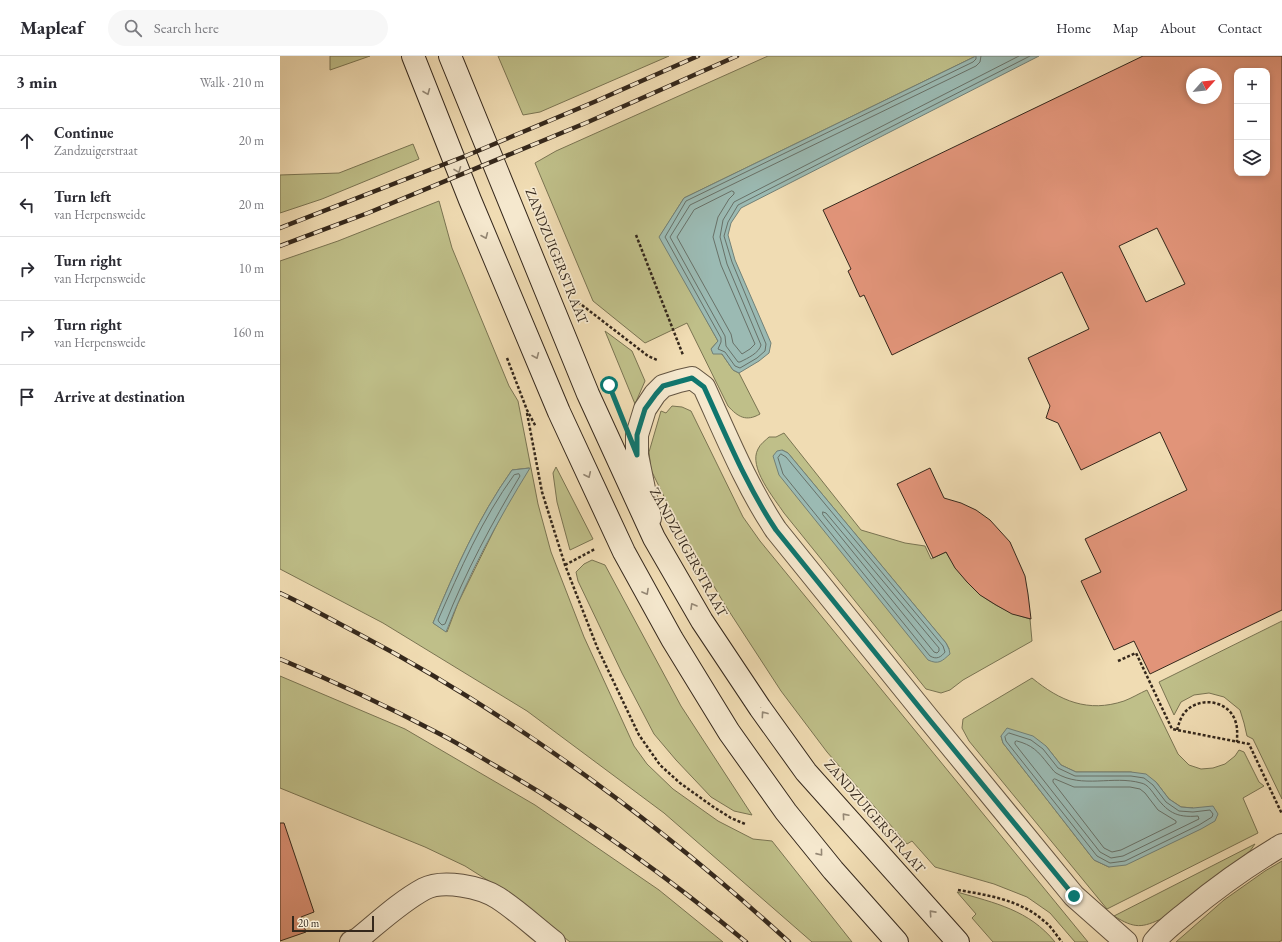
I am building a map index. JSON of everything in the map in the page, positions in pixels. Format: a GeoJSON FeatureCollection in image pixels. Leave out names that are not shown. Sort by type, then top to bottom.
{"type":"FeatureCollection","features":[{"type":"Feature","properties":{"kind":"main road"},"geometry":{"type":"LineString","coordinates":[[413,56],[470,200],[559,412],[624,552],[664,626],[729,732],[786,812],[833,870],[898,942]]}},
{"type":"Feature","properties":{"kind":"main road","name":"ZANDZUIGERSTRAAT"},"geometry":{"type":"LineString","coordinates":[[450,56],[588,394],[654,538],[706,627],[760,708],[806,772],[958,942]]}},
{"type":"Feature","properties":{"kind":"main road"},"geometry":{"type":"LineString","coordinates":[[654,538],[637,455],[637,435],[645,409],[663,386],[692,378],[704,387],[747,482],[776,530],[1074,896],[1126,942]]}},
{"type":"Feature","properties":{"kind":"main road"},"geometry":{"type":"LineString","coordinates":[[1154,942],[1169,927],[1211,892],[1254,862],[1282,845]]}},
{"type":"Feature","properties":{"kind":"main road"},"geometry":{"type":"LineString","coordinates":[[351,942],[358,939],[397,907],[426,888],[443,885],[463,886],[497,898],[554,942]]}},
{"type":"Feature","properties":{"kind":"path"},"geometry":{"type":"LineString","coordinates":[[636,235],[692,378]]}},
{"type":"Feature","properties":{"kind":"path","name":"ZANDZUIGERSTRAAT"},"geometry":{"type":"LineString","coordinates":[[577,306],[574,298],[648,356],[692,378]]}},
{"type":"Feature","properties":{"kind":"path"},"geometry":{"type":"LineString","coordinates":[[527,410],[542,492],[565,565],[597,647],[639,736],[660,765],[680,783],[731,818],[745,824]]}},
{"type":"Feature","properties":{"kind":"path"},"geometry":{"type":"LineString","coordinates":[[565,565],[596,549]]}},
{"type":"Feature","properties":{"kind":"path"},"geometry":{"type":"LineString","coordinates":[[1118,661],[1136,653],[1172,729],[1249,744],[1282,814]]}},
{"type":"Feature","properties":{"kind":"path"},"geometry":{"type":"LineString","coordinates":[[1176,730],[1180,719],[1186,711],[1194,705],[1204,702],[1214,702],[1231,712],[1236,721],[1238,730],[1237,742]]}},
{"type":"Feature","properties":{"kind":"path"},"geometry":{"type":"LineString","coordinates":[[958,890],[994,896],[1024,907],[1044,921],[1062,942]]}},
{"type":"Feature","properties":{"kind":"green space"},"geometry":{"type":"Polygon","coordinates":[[[330,56],[370,56],[330,70],[330,56]]]}},
{"type":"Feature","properties":{"kind":"green space"},"geometry":{"type":"Polygon","coordinates":[[[498,56],[669,56],[540,112],[523,115],[498,56]]]}},
{"type":"Feature","properties":{"kind":"green space"},"geometry":{"type":"Polygon","coordinates":[[[768,56],[976,56],[684,198],[660,236],[718,341],[711,349],[722,354],[733,370],[739,373],[760,414],[746,418],[735,413],[728,406],[687,323],[645,343],[593,301],[535,163],[556,151],[768,56]]]}},
{"type":"Feature","properties":{"kind":"green space"},"geometry":{"type":"Polygon","coordinates":[[[413,144],[419,159],[322,199],[280,213],[280,175],[339,173],[413,144]]]}},
{"type":"Feature","properties":{"kind":"green space"},"geometry":{"type":"Polygon","coordinates":[[[439,201],[452,248],[509,386],[518,401],[538,504],[551,552],[584,637],[634,746],[647,764],[673,789],[718,821],[753,839],[772,841],[852,942],[812,942],[664,813],[527,711],[383,623],[280,569],[280,261],[338,241],[439,201]],[[529,468],[512,470],[488,507],[468,545],[433,623],[447,632],[458,603],[503,512],[529,468]]]}},
{"type":"Feature","properties":{"kind":"green space"},"geometry":{"type":"Polygon","coordinates":[[[605,331],[632,351],[645,381],[635,404],[605,331]]]}},
{"type":"Feature","properties":{"kind":"green space"},"geometry":{"type":"Polygon","coordinates":[[[672,406],[682,407],[691,411],[743,517],[760,541],[1088,942],[1075,942],[1050,913],[1027,897],[994,884],[935,867],[912,841],[907,844],[827,752],[781,691],[725,605],[678,525],[651,470],[649,452],[661,411],[666,413],[672,406]]]}},
{"type":"Feature","properties":{"kind":"green space"},"geometry":{"type":"Polygon","coordinates":[[[784,433],[861,530],[905,543],[925,546],[931,559],[946,552],[962,576],[980,594],[1003,609],[1030,619],[1032,641],[963,680],[950,690],[941,693],[926,689],[784,513],[769,491],[759,473],[756,464],[756,456],[759,447],[763,442],[769,437],[776,437],[784,433]],[[782,450],[949,649],[946,643],[788,453],[782,450]]]}},
{"type":"Feature","properties":{"kind":"green space"},"geometry":{"type":"Polygon","coordinates":[[[556,467],[593,539],[570,550],[557,502],[553,473],[556,467]]]}},
{"type":"Feature","properties":{"kind":"green space"},"geometry":{"type":"Polygon","coordinates":[[[592,560],[605,565],[681,706],[752,815],[734,811],[711,797],[654,734],[622,673],[578,581],[576,572],[584,564],[592,560]]]}},
{"type":"Feature","properties":{"kind":"green space"},"geometry":{"type":"Polygon","coordinates":[[[1282,621],[1282,799],[1253,739],[1247,736],[1240,710],[1224,697],[1209,693],[1194,695],[1181,702],[1174,715],[1159,682],[1282,621]]]}},
{"type":"Feature","properties":{"kind":"green space"},"geometry":{"type":"Polygon","coordinates":[[[280,676],[405,729],[535,805],[659,890],[723,942],[570,942],[511,895],[465,866],[425,847],[280,788],[280,676]]]}},
{"type":"Feature","properties":{"kind":"green space"},"geometry":{"type":"Polygon","coordinates":[[[1032,678],[1064,699],[1086,705],[1098,706],[1124,701],[1147,690],[1178,754],[1189,765],[1201,769],[1213,768],[1225,764],[1235,756],[1239,750],[1244,752],[1259,782],[1264,786],[1243,798],[1258,833],[1107,909],[969,741],[962,728],[963,719],[1032,678]],[[1001,736],[1003,743],[1094,860],[1109,867],[1193,808],[1181,807],[1169,799],[1156,782],[1131,772],[1076,772],[1061,765],[1046,746],[1001,736]]]}},
{"type":"Feature","properties":{"kind":"green space"},"geometry":{"type":"Polygon","coordinates":[[[1255,844],[1250,851],[1163,918],[1149,924],[1138,926],[1114,916],[1255,844]]]}},
{"type":"Feature","properties":{"kind":"green space"},"geometry":{"type":"Polygon","coordinates":[[[1282,861],[1282,940],[1279,942],[1176,942],[1224,900],[1282,861]]]}},
{"type":"Feature","properties":{"kind":"green space"},"geometry":{"type":"Polygon","coordinates":[[[957,892],[998,904],[1023,915],[1045,931],[1055,942],[993,942],[972,918],[976,914],[957,892]]]}},
{"type":"Feature","properties":{"kind":"water"},"geometry":{"type":"Polygon","coordinates":[[[976,56],[1039,56],[741,208],[731,223],[728,235],[735,260],[771,343],[769,353],[739,373],[733,370],[722,354],[713,354],[711,349],[718,341],[659,237],[684,198],[976,56]]]}},
{"type":"Feature","properties":{"kind":"water"},"geometry":{"type":"Polygon","coordinates":[[[782,450],[788,453],[946,643],[950,654],[945,659],[940,662],[928,660],[779,475],[773,456],[777,451],[782,450]]]}},
{"type":"Feature","properties":{"kind":"water"},"geometry":{"type":"Polygon","coordinates":[[[530,468],[484,548],[446,632],[433,623],[468,545],[488,507],[512,470],[530,468]]]}},
{"type":"Feature","properties":{"kind":"water"},"geometry":{"type":"Polygon","coordinates":[[[1007,728],[1033,736],[1046,746],[1061,765],[1076,772],[1131,772],[1146,774],[1156,782],[1169,799],[1181,807],[1193,808],[1213,806],[1218,814],[1215,821],[1201,829],[1126,865],[1109,867],[1094,860],[1003,743],[1001,736],[1007,728]]]}},
{"type":"Feature","properties":{"kind":"building"},"geometry":{"type":"Polygon","coordinates":[[[1143,56],[1282,56],[1282,610],[1150,674],[1134,641],[1114,650],[1081,581],[1101,572],[1085,539],[1187,490],[1160,432],[1081,470],[1058,423],[1046,418],[1050,406],[1028,358],[1089,329],[1062,272],[892,355],[864,295],[860,297],[848,271],[851,269],[823,210],[1143,56]],[[1157,228],[1119,246],[1146,302],[1185,284],[1157,228]]]}},
{"type":"Feature","properties":{"kind":"building"},"geometry":{"type":"Polygon","coordinates":[[[930,468],[944,498],[961,503],[976,510],[990,520],[1010,542],[1025,576],[1031,619],[1012,614],[980,595],[955,568],[946,552],[933,558],[897,484],[930,468]]]}},
{"type":"Feature","properties":{"kind":"building"},"geometry":{"type":"Polygon","coordinates":[[[280,823],[284,823],[314,912],[301,917],[306,932],[280,941],[280,823]]]}},
{"type":"Feature","properties":{"kind":"railway"},"geometry":{"type":"LineString","coordinates":[[280,228],[468,155],[698,56]]}},
{"type":"Feature","properties":{"kind":"railway"},"geometry":{"type":"LineString","coordinates":[[280,246],[368,213],[588,122],[737,56]]}},
{"type":"Feature","properties":{"kind":"railway"},"geometry":{"type":"LineString","coordinates":[[280,593],[416,665],[529,736],[636,813],[688,854],[789,942]]}},
{"type":"Feature","properties":{"kind":"railway"},"geometry":{"type":"LineString","coordinates":[[280,659],[320,676],[417,722],[458,744],[560,805],[655,870],[746,942]]}},
{"type":"Feature","properties":{"kind":"route"},"geometry":{"type":"LineString","coordinates":[[609,385],[637,455],[637,435],[645,409],[663,386],[692,378],[704,387],[747,482],[776,530],[1074,896]]}}]}
